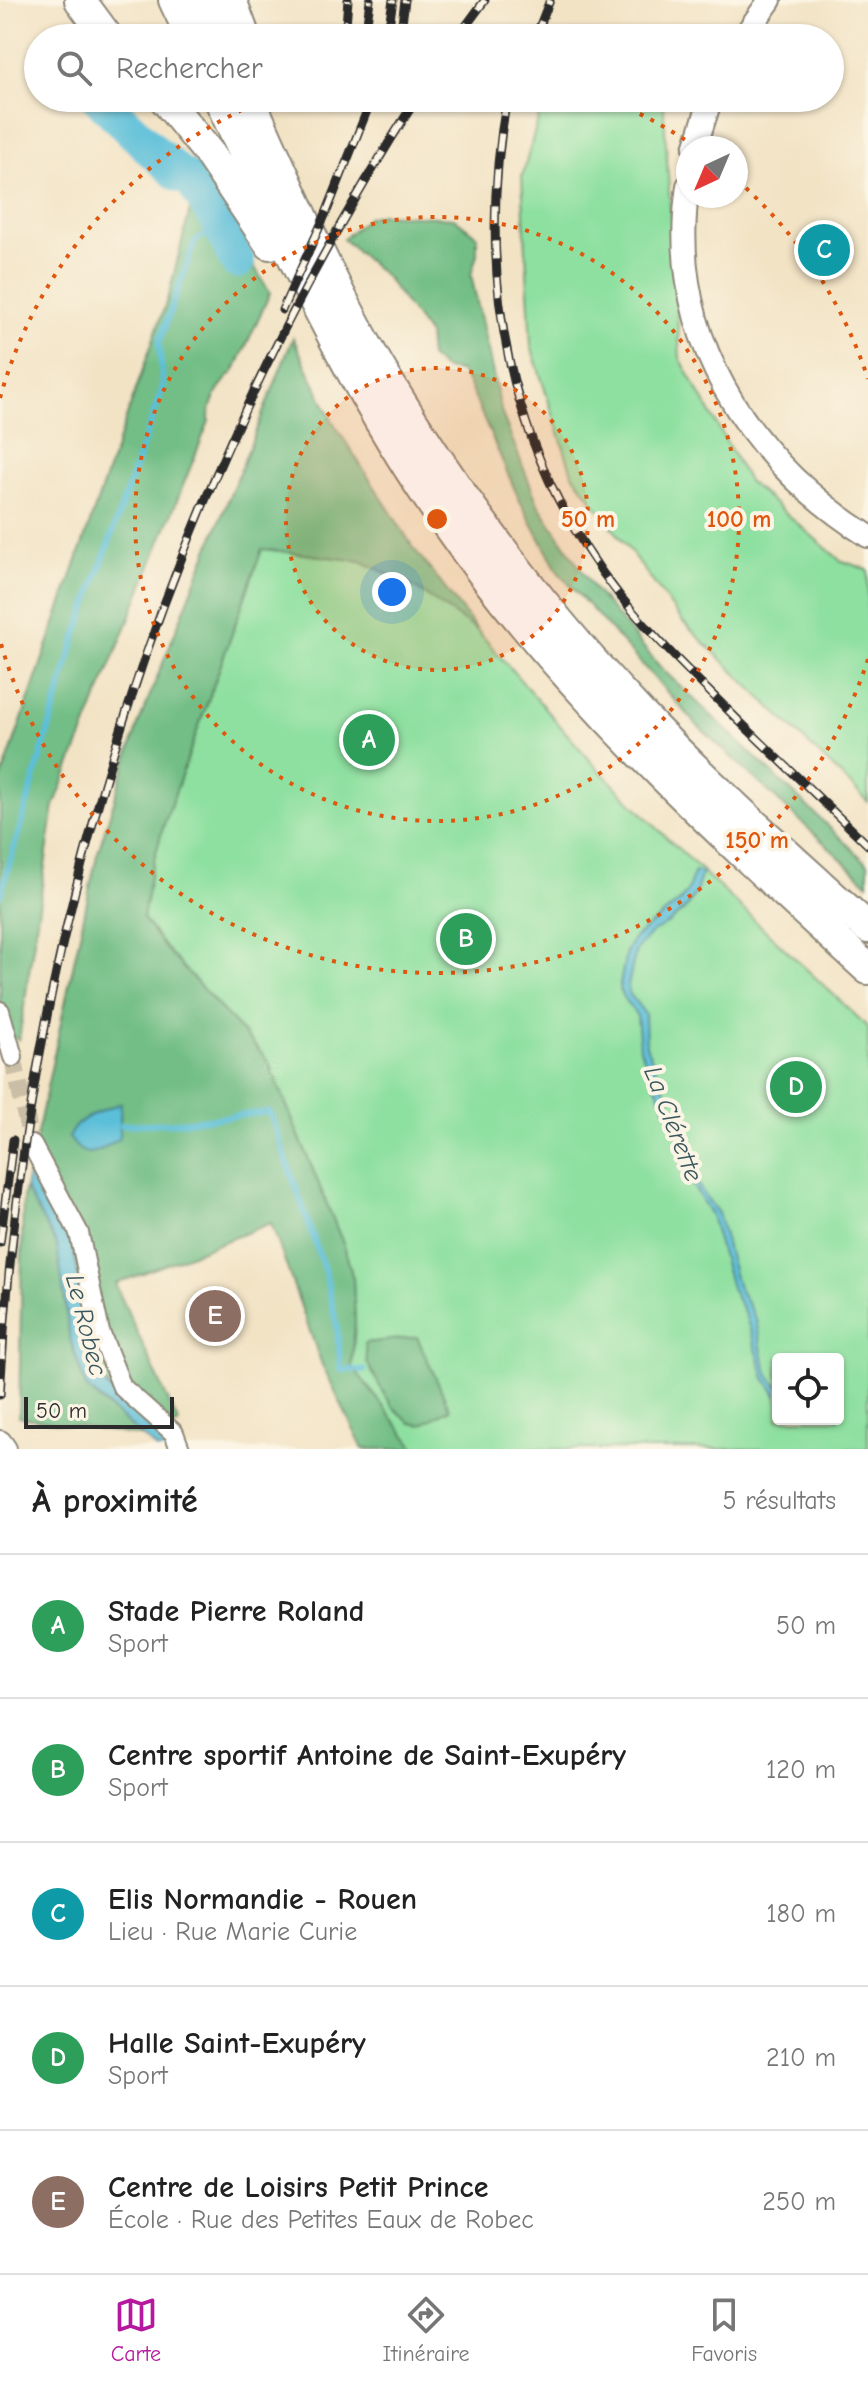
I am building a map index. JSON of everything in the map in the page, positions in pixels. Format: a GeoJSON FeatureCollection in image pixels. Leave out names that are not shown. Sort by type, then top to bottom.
{"type":"FeatureCollection","features":[{"type":"Feature","properties":{"kind":"highway"},"geometry":{"type":"LineString","coordinates":[[80,0],[98,24]]}},
{"type":"Feature","properties":{"kind":"highway"},"geometry":{"type":"LineString","coordinates":[[174,0],[185,24]]}},
{"type":"Feature","properties":{"kind":"highway"},"geometry":{"type":"LineString","coordinates":[[204,0],[215,24]]}},
{"type":"Feature","properties":{"kind":"highway"},"geometry":{"type":"LineString","coordinates":[[231,0],[240,24]]}},
{"type":"Feature","properties":{"kind":"highway"},"geometry":{"type":"LineString","coordinates":[[175,112],[387,379],[468,503],[578,644],[639,713],[868,928]]}},
{"type":"Feature","properties":{"kind":"highway"},"geometry":{"type":"LineString","coordinates":[[226,112],[334,313]]}},
{"type":"Feature","properties":{"kind":"highway"},"geometry":{"type":"LineString","coordinates":[[255,112],[334,313],[393,444],[441,516],[561,669],[661,777],[868,969]]}},
{"type":"Feature","properties":{"kind":"highway"},"geometry":{"type":"LineString","coordinates":[[275,112],[309,191],[334,313]]}},
{"type":"Feature","properties":{"kind":"street"},"geometry":{"type":"LineString","coordinates":[[753,24],[770,0]]}},
{"type":"Feature","properties":{"kind":"street"},"geometry":{"type":"LineString","coordinates":[[699,136],[707,112]]}},
{"type":"Feature","properties":{"kind":"street"},"geometry":{"type":"LineString","coordinates":[[686,208],[688,283],[703,338],[725,389],[757,439],[785,472],[820,504],[868,536]]}},
{"type":"Feature","properties":{"kind":"street"},"geometry":{"type":"LineString","coordinates":[[0,1011],[13,1057]]}},
{"type":"Feature","properties":{"kind":"street"},"geometry":{"type":"LineString","coordinates":[[32,1145],[79,1233],[100,1332],[122,1387],[174,1433],[180,1449]]}},
{"type":"Feature","properties":{"kind":"street"},"geometry":{"type":"LineString","coordinates":[[0,1442],[5,1449]]}},
{"type":"Feature","properties":{"kind":"green space"},"geometry":{"type":"Polygon","coordinates":[[[540,112],[664,112],[680,358],[748,481],[840,560],[868,570],[868,802],[683,622],[572,473],[531,346],[522,177],[540,112]]]}},
{"type":"Feature","properties":{"kind":"green space"},"geometry":{"type":"Polygon","coordinates":[[[199,173],[270,293],[234,372],[213,400],[209,421],[54,806],[19,1040],[0,1029],[0,783],[169,294],[199,173]]]}},
{"type":"Feature","properties":{"kind":"green space"},"geometry":{"type":"Polygon","coordinates":[[[381,214],[454,218],[477,236],[477,254],[471,275],[502,414],[538,504],[594,589],[661,668],[868,864],[868,884],[697,725],[558,572],[519,499],[460,371],[444,369],[430,357],[428,334],[385,276],[343,239],[368,217],[381,214]]]}},
{"type":"Feature","properties":{"kind":"green space"},"geometry":{"type":"Polygon","coordinates":[[[293,338],[333,422],[415,550],[478,631],[411,585],[361,561],[262,549],[164,824],[151,870],[143,918],[165,948],[268,1060],[344,1246],[353,1279],[355,1322],[352,1366],[416,1449],[363,1449],[322,1365],[271,1223],[115,1284],[179,1424],[161,1433],[100,1379],[84,1327],[76,1259],[70,1240],[29,1171],[97,855],[138,725],[293,338]]]}},
{"type":"Feature","properties":{"kind":"green space"},"geometry":{"type":"Polygon","coordinates":[[[333,422],[415,550],[478,631],[595,766],[868,1027],[868,1449],[416,1449],[352,1366],[355,1322],[353,1279],[344,1246],[268,1060],[165,948],[143,918],[151,870],[164,824],[262,549],[333,422]]]}},
{"type":"Feature","properties":{"kind":"green space"},"geometry":{"type":"Polygon","coordinates":[[[25,1188],[57,1245],[70,1339],[86,1387],[144,1437],[19,1417],[25,1188]]]}},
{"type":"Feature","properties":{"kind":"green space"},"geometry":{"type":"Polygon","coordinates":[[[417,1337],[450,1409],[421,1425],[411,1423],[392,1406],[367,1362],[365,1343],[417,1337]]]}},
{"type":"Feature","properties":{"kind":"water"},"geometry":{"type":"Polygon","coordinates":[[[695,871],[702,873],[696,892],[686,908],[651,933],[636,950],[629,993],[645,1014],[646,1046],[685,1137],[688,1166],[718,1213],[737,1285],[756,1319],[772,1389],[765,1378],[746,1317],[731,1288],[711,1215],[682,1168],[679,1139],[640,1049],[637,1016],[619,990],[626,952],[634,938],[687,892],[695,871]]]}},
{"type":"Feature","properties":{"kind":"water"},"geometry":{"type":"Polygon","coordinates":[[[121,1103],[119,1139],[92,1153],[86,1153],[75,1145],[69,1137],[77,1124],[121,1103]]]}},
{"type":"Feature","properties":{"kind":"water"},"geometry":{"type":"Polygon","coordinates":[[[29,1171],[59,1216],[72,1245],[89,1344],[100,1376],[113,1393],[173,1449],[157,1449],[86,1387],[70,1339],[57,1245],[25,1188],[29,1171]]]}},
{"type":"Feature","properties":{"kind":"waterway","name":"La Clérette"},"geometry":{"type":"LineString","coordinates":[[113,112],[179,174],[192,180],[221,226],[237,261]]}},
{"type":"Feature","properties":{"kind":"waterway"},"geometry":{"type":"LineString","coordinates":[[0,896],[73,646],[163,387],[159,343],[195,241],[221,226]]}},
{"type":"Feature","properties":{"kind":"waterway"},"geometry":{"type":"LineString","coordinates":[[122,1125],[270,1112],[325,1272],[337,1327],[341,1370],[364,1370]]}},
{"type":"Feature","properties":{"kind":"tunnel"},"geometry":{"type":"LineString","coordinates":[[13,1057],[32,1145]]}},
{"type":"Feature","properties":{"kind":"railway"},"geometry":{"type":"LineString","coordinates":[[346,24],[348,0]]}},
{"type":"Feature","properties":{"kind":"railway"},"geometry":{"type":"LineString","coordinates":[[367,24],[370,0]]}},
{"type":"Feature","properties":{"kind":"railway"},"geometry":{"type":"LineString","coordinates":[[389,24],[393,0]]}},
{"type":"Feature","properties":{"kind":"railway"},"geometry":{"type":"LineString","coordinates":[[402,24],[405,0]]}},
{"type":"Feature","properties":{"kind":"railway"},"geometry":{"type":"LineString","coordinates":[[467,24],[485,0]]}},
{"type":"Feature","properties":{"kind":"railway"},"geometry":{"type":"LineString","coordinates":[[541,24],[550,0]]}},
{"type":"Feature","properties":{"kind":"railway"},"geometry":{"type":"LineString","coordinates":[[282,310],[327,211],[366,112]]}},
{"type":"Feature","properties":{"kind":"railway"},"geometry":{"type":"LineString","coordinates":[[0,1395],[14,1224],[40,1053],[77,885],[124,719],[182,557],[250,399],[329,245],[409,112]]}},
{"type":"Feature","properties":{"kind":"railway"},"geometry":{"type":"LineString","coordinates":[[505,112],[498,164],[495,230],[499,296],[509,360],[526,422],[550,483],[581,541],[634,612],[737,719],[868,845]]}},
{"type":"Feature","properties":{"kind":"railway"},"geometry":{"type":"LineString","coordinates":[[0,1243],[13,1140]]}},
{"type":"Feature","properties":{"kind":"place","name":"Elis Normandie - Rouen"},"geometry":{"type":"Point","coordinates":[824,250]}},
{"type":"Feature","properties":{"kind":"place","name":"Stade Pierre Roland"},"geometry":{"type":"Point","coordinates":[369,740]}},
{"type":"Feature","properties":{"kind":"place","name":"Centre sportif Antoine de Saint-Exupéry"},"geometry":{"type":"Point","coordinates":[466,939]}},
{"type":"Feature","properties":{"kind":"place","name":"Halle Saint-Exupéry"},"geometry":{"type":"Point","coordinates":[796,1087]}},
{"type":"Feature","properties":{"kind":"place","name":"Centre de Loisirs Petit Prince"},"geometry":{"type":"Point","coordinates":[215,1316]}},
{"type":"Feature","properties":{"kind":"water label","name":"Le Robec"},"geometry":{"type":"Point","coordinates":[86,1325]}}]}
